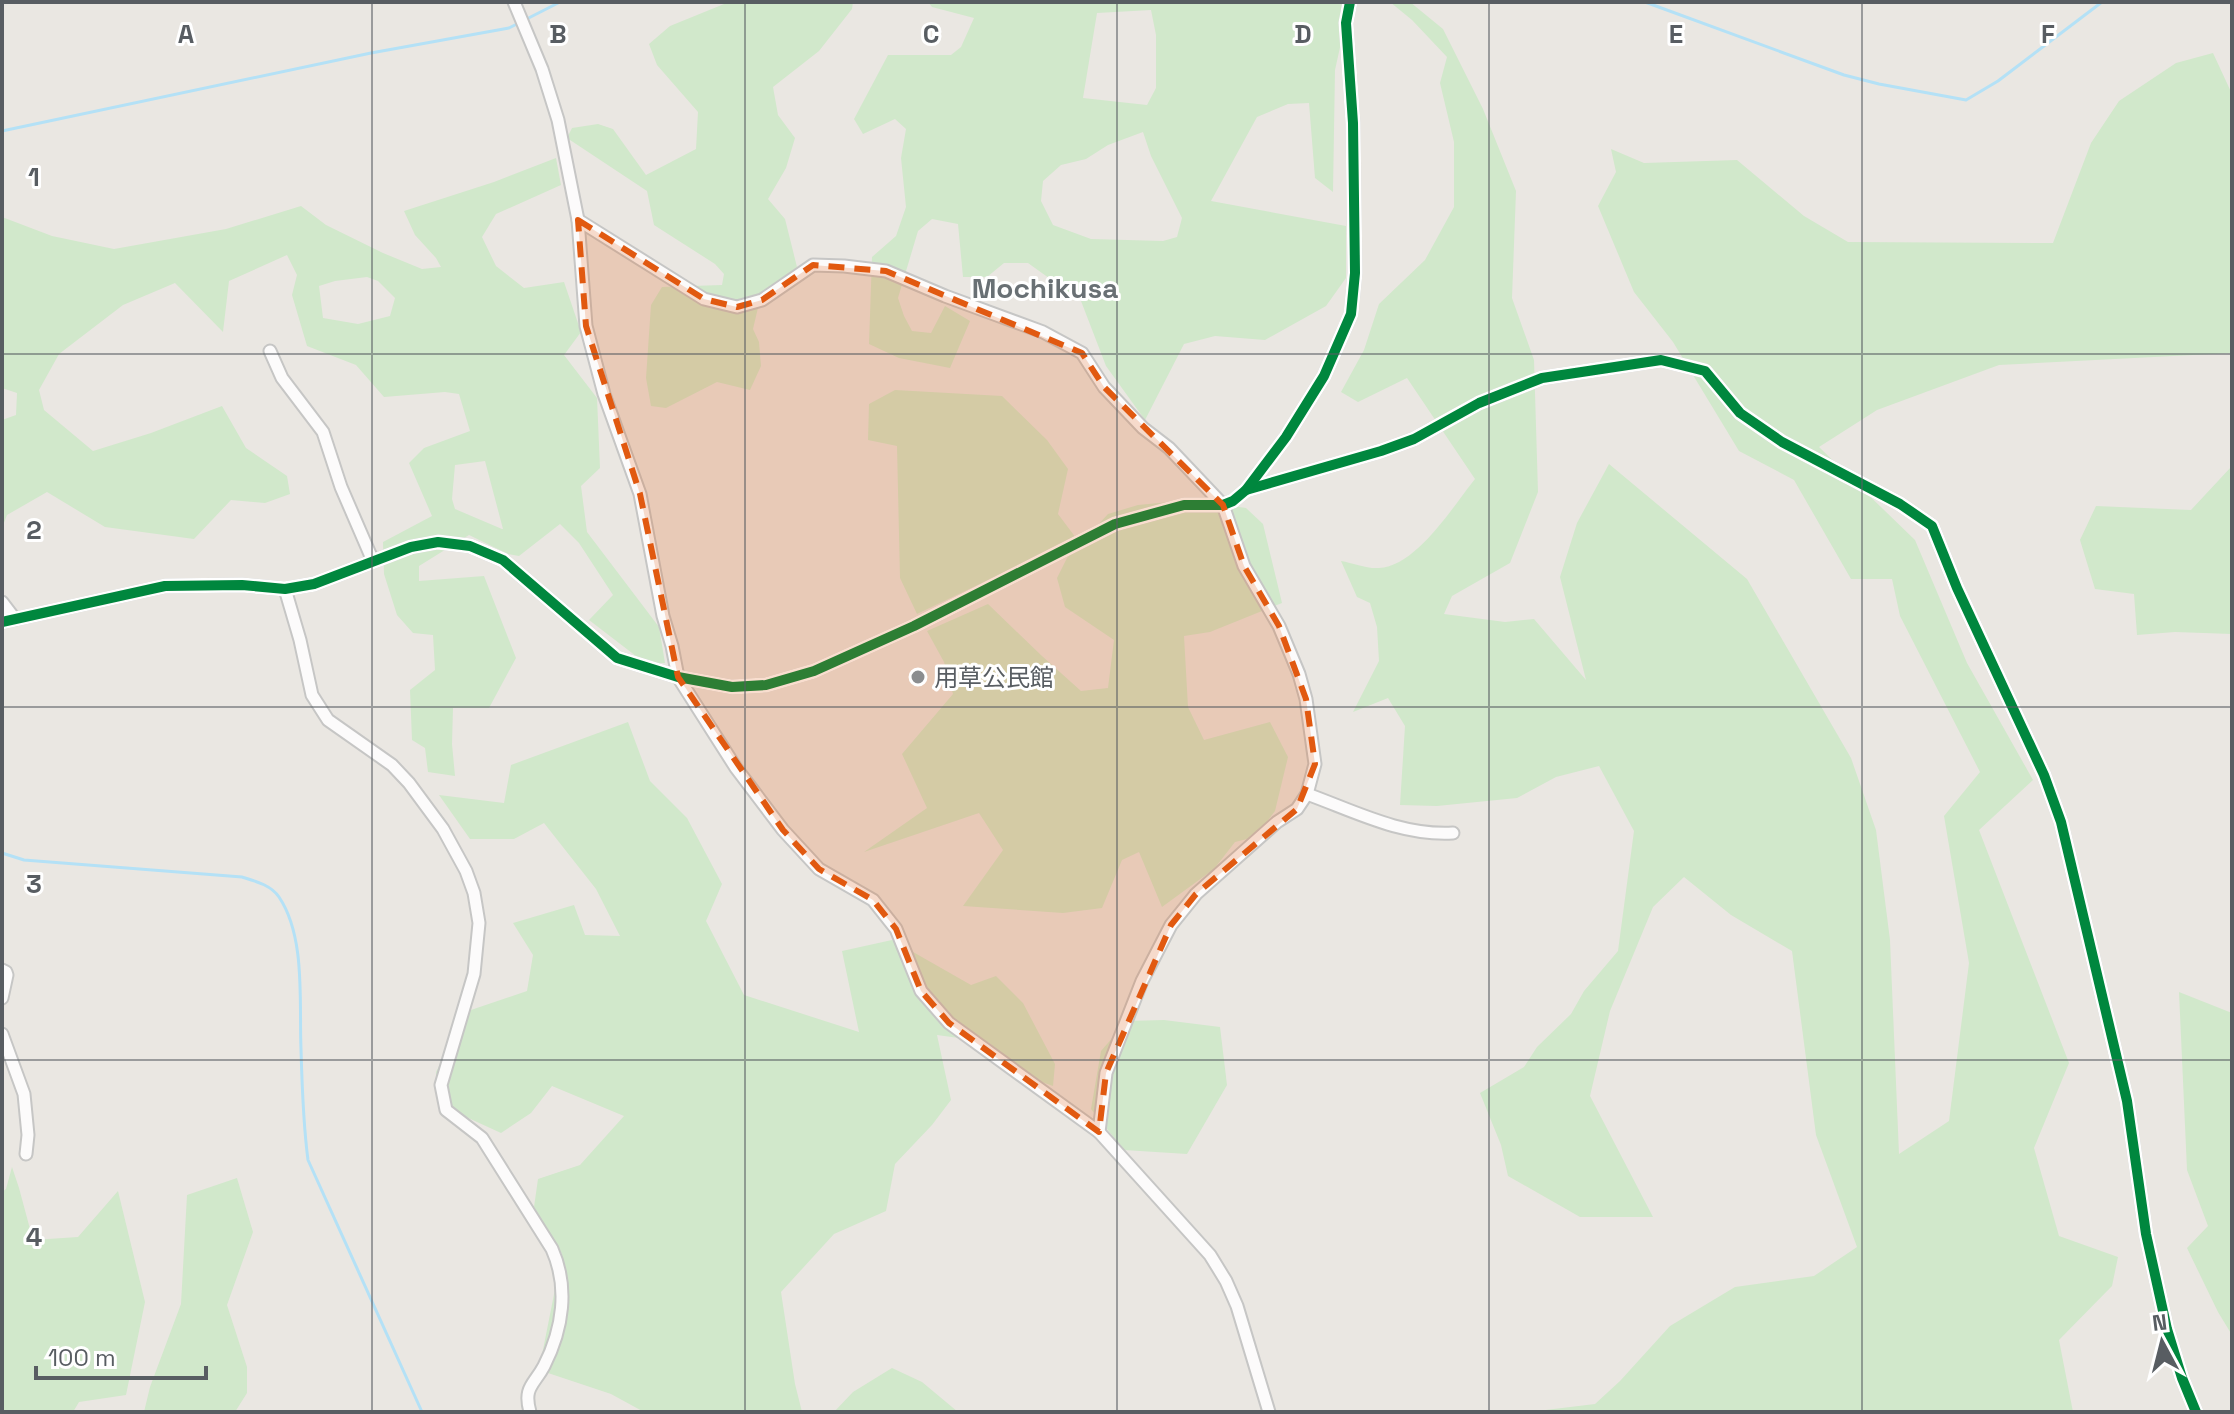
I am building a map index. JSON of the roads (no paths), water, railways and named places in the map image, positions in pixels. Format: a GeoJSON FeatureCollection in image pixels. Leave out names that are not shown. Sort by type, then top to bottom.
{"type":"FeatureCollection","features":[{"type":"Feature","properties":{"kind":"street"},"geometry":{"type":"LineString","coordinates":[[514,2],[552,101],[578,220],[586,326],[604,394],[640,494],[678,677],[736,768],[783,830],[819,869],[873,900],[896,929],[921,991],[949,1023],[1099,1132],[1210,1255],[1237,1306],[1269,1412]]}},
{"type":"Feature","properties":{"kind":"street"},"geometry":{"type":"LineString","coordinates":[[2,622],[165,586],[242,585],[285,589],[314,584],[411,547],[438,542],[470,546],[503,560],[617,658],[678,677],[732,687],[766,685],[814,671],[914,626],[1115,524],[1184,505],[1223,505],[1233,501],[1246,490],[1286,437],[1324,376],[1351,314],[1355,273],[1353,123],[1346,23],[1350,2]]}},
{"type":"Feature","properties":{"kind":"street"},"geometry":{"type":"LineString","coordinates":[[578,220],[704,299],[737,307],[762,300],[813,265],[844,266],[886,271],[1043,332],[1082,353],[1104,387],[1143,428],[1169,448],[1223,505],[1244,566],[1279,626],[1299,674],[1306,699],[1315,764],[1307,794],[1297,809],[1277,822],[1196,894],[1171,925],[1142,981],[1106,1073],[1099,1132]]}},
{"type":"Feature","properties":{"kind":"street"},"geometry":{"type":"LineString","coordinates":[[270,351],[282,378],[323,432],[341,487],[373,561]]}},
{"type":"Feature","properties":{"kind":"street"},"geometry":{"type":"LineString","coordinates":[[1246,490],[1403,443],[1479,403],[1542,378],[1661,360],[1705,371],[1740,413],[1782,442],[1900,504],[1932,526],[1957,588],[2044,775],[2061,822],[2127,1101],[2149,1248],[2167,1329],[2196,1412]]}},
{"type":"Feature","properties":{"kind":"street"},"geometry":{"type":"LineString","coordinates":[[285,589],[312,695],[328,720],[392,765],[409,783],[443,829],[474,893],[479,923],[474,974],[441,1085],[446,1110],[482,1138],[545,1238],[559,1266],[562,1310],[555,1341],[543,1369],[529,1386],[530,1412]]}},
{"type":"Feature","properties":{"kind":"street"},"geometry":{"type":"LineString","coordinates":[[2,602],[15,619]]}},
{"type":"Feature","properties":{"kind":"street"},"geometry":{"type":"LineString","coordinates":[[1307,794],[1399,828],[1453,833]]}},
{"type":"Feature","properties":{"kind":"street"},"geometry":{"type":"LineString","coordinates":[[2,970],[7,975],[2,998]]}},
{"type":"Feature","properties":{"kind":"street"},"geometry":{"type":"LineString","coordinates":[[2,1034],[24,1094],[28,1135],[26,1154]]}},
{"type":"Feature","properties":{"kind":"waterway"},"geometry":{"type":"LineString","coordinates":[[2,131],[371,53],[509,28],[560,2]]}},
{"type":"Feature","properties":{"kind":"waterway"},"geometry":{"type":"LineString","coordinates":[[1645,2],[1844,75],[1966,100],[1998,81],[2102,2]]}},
{"type":"Feature","properties":{"kind":"waterway"},"geometry":{"type":"LineString","coordinates":[[2,853],[24,860],[242,877],[267,886],[276,893],[288,913],[297,951],[308,1160],[422,1412]]}},
{"type":"Feature","properties":{"kind":"place","name":"用草公民館"},"geometry":{"type":"Point","coordinates":[918,677]}},
{"type":"Feature","properties":{"kind":"district","name":"Mochikusa"},"geometry":{"type":"Point","coordinates":[1045,288]}}]}
